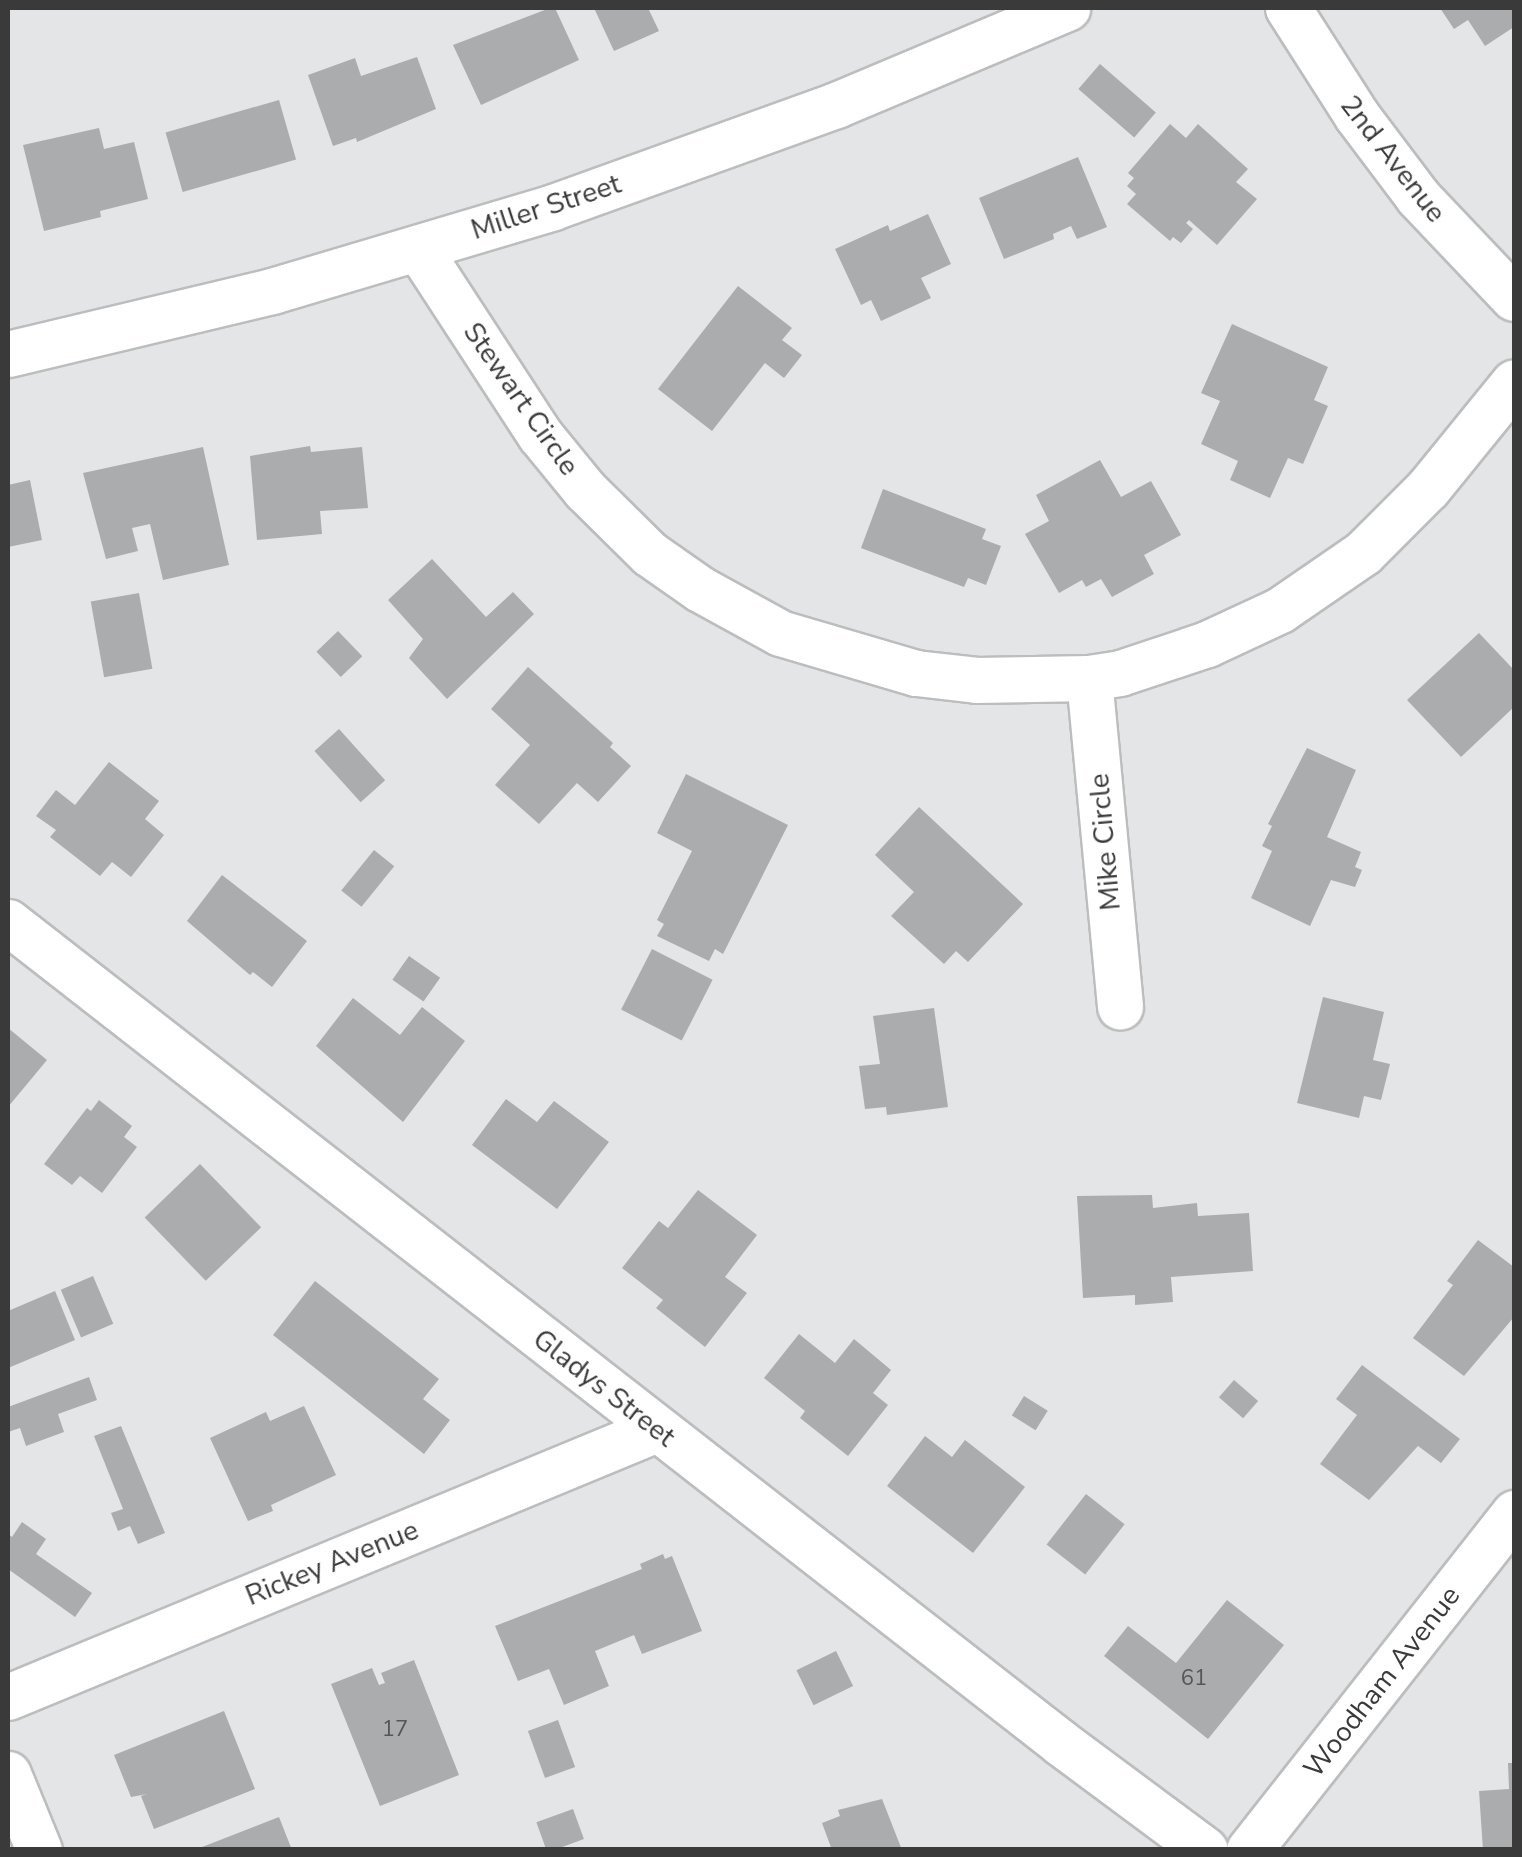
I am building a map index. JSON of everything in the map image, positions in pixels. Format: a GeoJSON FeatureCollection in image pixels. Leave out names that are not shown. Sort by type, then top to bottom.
{"type":"FeatureCollection","features":[{"type":"Feature","properties":{"kind":"street","name":"Miller Street"},"geometry":{"type":"LineString","coordinates":[[8,354],[272,291],[554,207],[836,105],[1067,8]]}},
{"type":"Feature","properties":{"kind":"street","name":"2nd Avenue"},"geometry":{"type":"LineString","coordinates":[[1288,8],[1357,116],[1418,197],[1514,298]]}},
{"type":"Feature","properties":{"kind":"street","name":"Stewart Circle"},"geometry":{"type":"LineString","coordinates":[[418,248],[540,435],[585,490],[650,554],[700,589],[780,632],[877,665],[976,680],[1089,678],[1206,644],[1324,584],[1364,553],[1428,488],[1514,382]]}},
{"type":"Feature","properties":{"kind":"street","name":"Mike Circle"},"geometry":{"type":"LineString","coordinates":[[1089,678],[1120,1007]]}},
{"type":"Feature","properties":{"kind":"street","name":"Gladys Street"},"geometry":{"type":"LineString","coordinates":[[8,922],[1204,1850]]}},
{"type":"Feature","properties":{"kind":"street","name":"Rickey Avenue"},"geometry":{"type":"LineString","coordinates":[[8,1698],[657,1429]]}},
{"type":"Feature","properties":{"kind":"street","name":"Woodham Avenue"},"geometry":{"type":"LineString","coordinates":[[1249,1850],[1514,1514]]}},
{"type":"Feature","properties":{"kind":"street"},"geometry":{"type":"LineString","coordinates":[[8,1774],[39,1850]]}},
{"type":"Feature","properties":{"kind":"building"},"geometry":{"type":"Polygon","coordinates":[[[555,8],[579,60],[481,105],[453,45],[555,8]]]}},
{"type":"Feature","properties":{"kind":"building"},"geometry":{"type":"Polygon","coordinates":[[[594,8],[648,8],[659,31],[614,51],[594,8]]]}},
{"type":"Feature","properties":{"kind":"building"},"geometry":{"type":"Polygon","coordinates":[[[1440,8],[1514,8],[1514,27],[1485,46],[1468,20],[1454,29],[1440,8]]]}},
{"type":"Feature","properties":{"kind":"building"},"geometry":{"type":"Polygon","coordinates":[[[417,57],[436,109],[357,142],[356,138],[333,146],[308,75],[355,58],[361,76],[417,57]]]}},
{"type":"Feature","properties":{"kind":"building"},"geometry":{"type":"Polygon","coordinates":[[[1100,64],[1156,113],[1134,137],[1078,89],[1100,64]]]}},
{"type":"Feature","properties":{"kind":"building"},"geometry":{"type":"Polygon","coordinates":[[[279,100],[296,160],[183,192],[166,133],[279,100]]]}},
{"type":"Feature","properties":{"kind":"building"},"geometry":{"type":"Polygon","coordinates":[[[1170,124],[1186,138],[1198,124],[1248,169],[1236,182],[1257,199],[1217,245],[1189,220],[1186,223],[1193,229],[1181,243],[1173,237],[1170,241],[1127,204],[1136,194],[1127,186],[1134,178],[1128,173],[1170,124]]]}},
{"type":"Feature","properties":{"kind":"building"},"geometry":{"type":"Polygon","coordinates":[[[99,128],[104,149],[134,142],[148,199],[100,211],[101,217],[44,231],[23,145],[99,128]]]}},
{"type":"Feature","properties":{"kind":"building"},"geometry":{"type":"Polygon","coordinates":[[[1078,157],[1107,227],[1077,239],[1071,226],[1053,234],[1054,239],[1004,259],[979,198],[1078,157]]]}},
{"type":"Feature","properties":{"kind":"building"},"geometry":{"type":"Polygon","coordinates":[[[928,214],[951,264],[921,278],[931,298],[881,321],[871,300],[861,305],[835,249],[888,225],[890,231],[928,214]]]}},
{"type":"Feature","properties":{"kind":"building"},"geometry":{"type":"Polygon","coordinates":[[[738,286],[792,328],[782,340],[802,355],[784,378],[765,363],[712,431],[658,389],[738,286]]]}},
{"type":"Feature","properties":{"kind":"building"},"geometry":{"type":"Polygon","coordinates":[[[1232,324],[1328,367],[1314,400],[1328,406],[1303,464],[1288,458],[1270,498],[1230,480],[1238,461],[1201,444],[1220,401],[1201,393],[1232,324]]]}},
{"type":"Feature","properties":{"kind":"building"},"geometry":{"type":"Polygon","coordinates":[[[310,446],[311,452],[362,447],[368,508],[320,511],[322,534],[257,540],[250,456],[310,446]]]}},
{"type":"Feature","properties":{"kind":"building"},"geometry":{"type":"Polygon","coordinates":[[[203,447],[229,565],[163,580],[150,524],[132,528],[138,551],[106,559],[83,473],[203,447]]]}},
{"type":"Feature","properties":{"kind":"building"},"geometry":{"type":"Polygon","coordinates":[[[1100,460],[1121,497],[1151,481],[1181,535],[1144,555],[1154,574],[1112,597],[1101,579],[1086,587],[1082,580],[1059,593],[1025,534],[1049,521],[1036,495],[1100,460]]]}},
{"type":"Feature","properties":{"kind":"building"},"geometry":{"type":"Polygon","coordinates":[[[30,480],[42,540],[8,547],[8,485],[30,480]]]}},
{"type":"Feature","properties":{"kind":"building"},"geometry":{"type":"Polygon","coordinates":[[[883,489],[986,529],[982,539],[1001,546],[986,585],[968,578],[964,587],[861,548],[883,489]]]}},
{"type":"Feature","properties":{"kind":"building"},"geometry":{"type":"Polygon","coordinates":[[[432,559],[486,617],[513,592],[534,614],[447,699],[409,658],[423,639],[388,600],[432,559]]]}},
{"type":"Feature","properties":{"kind":"building"},"geometry":{"type":"Polygon","coordinates":[[[139,593],[152,669],[104,677],[91,602],[139,593]]]}},
{"type":"Feature","properties":{"kind":"building"},"geometry":{"type":"Polygon","coordinates":[[[338,631],[362,656],[341,677],[316,652],[338,631]]]}},
{"type":"Feature","properties":{"kind":"building"},"geometry":{"type":"Polygon","coordinates":[[[1479,633],[1514,670],[1514,707],[1461,757],[1407,700],[1479,633]]]}},
{"type":"Feature","properties":{"kind":"building"},"geometry":{"type":"Polygon","coordinates":[[[528,667],[613,743],[610,747],[631,766],[598,802],[577,783],[539,824],[495,785],[530,745],[491,709],[528,667]]]}},
{"type":"Feature","properties":{"kind":"building"},"geometry":{"type":"Polygon","coordinates":[[[339,729],[385,780],[361,802],[314,751],[339,729]]]}},
{"type":"Feature","properties":{"kind":"building"},"geometry":{"type":"Polygon","coordinates":[[[1307,748],[1356,770],[1327,837],[1361,852],[1355,867],[1362,870],[1355,887],[1331,880],[1310,926],[1251,898],[1272,851],[1262,846],[1272,826],[1268,824],[1307,748]]]}},
{"type":"Feature","properties":{"kind":"building"},"geometry":{"type":"Polygon","coordinates":[[[109,762],[159,801],[145,819],[164,835],[131,877],[112,862],[100,876],[50,837],[56,830],[36,816],[56,790],[75,805],[109,762]]]}},
{"type":"Feature","properties":{"kind":"building"},"geometry":{"type":"Polygon","coordinates":[[[686,774],[788,825],[723,954],[715,949],[709,961],[657,936],[664,924],[657,920],[692,851],[657,833],[686,774]]]}},
{"type":"Feature","properties":{"kind":"building"},"geometry":{"type":"Polygon","coordinates":[[[919,807],[1023,904],[968,962],[956,951],[944,964],[891,916],[914,892],[875,855],[919,807]]]}},
{"type":"Feature","properties":{"kind":"building"},"geometry":{"type":"Polygon","coordinates":[[[374,850],[394,866],[361,907],[341,890],[374,850]]]}},
{"type":"Feature","properties":{"kind":"building"},"geometry":{"type":"Polygon","coordinates":[[[222,875],[307,941],[272,987],[253,972],[250,975],[187,921],[222,875]]]}},
{"type":"Feature","properties":{"kind":"building"},"geometry":{"type":"Polygon","coordinates":[[[652,949],[713,980],[682,1040],[621,1010],[652,949]]]}},
{"type":"Feature","properties":{"kind":"building"},"geometry":{"type":"Polygon","coordinates":[[[409,956],[440,978],[423,1002],[392,980],[409,956]]]}},
{"type":"Feature","properties":{"kind":"building"},"geometry":{"type":"Polygon","coordinates":[[[1323,997],[1384,1012],[1373,1060],[1390,1064],[1381,1100],[1364,1096],[1359,1118],[1297,1103],[1323,997]]]}},
{"type":"Feature","properties":{"kind":"building"},"geometry":{"type":"Polygon","coordinates":[[[353,998],[400,1035],[422,1007],[465,1041],[403,1122],[316,1046],[353,998]]]}},
{"type":"Feature","properties":{"kind":"building"},"geometry":{"type":"Polygon","coordinates":[[[934,1008],[948,1107],[887,1115],[886,1107],[865,1109],[859,1066],[880,1064],[873,1016],[934,1008]]]}},
{"type":"Feature","properties":{"kind":"building"},"geometry":{"type":"Polygon","coordinates":[[[8,1028],[47,1060],[8,1107],[8,1028]]]}},
{"type":"Feature","properties":{"kind":"building"},"geometry":{"type":"Polygon","coordinates":[[[506,1099],[537,1122],[554,1101],[609,1142],[557,1209],[472,1145],[506,1099]]]}},
{"type":"Feature","properties":{"kind":"building"},"geometry":{"type":"Polygon","coordinates":[[[99,1100],[132,1126],[124,1137],[137,1147],[102,1193],[80,1176],[72,1185],[44,1164],[87,1108],[91,1111],[99,1100]]]}},
{"type":"Feature","properties":{"kind":"building"},"geometry":{"type":"Polygon","coordinates":[[[200,1164],[261,1227],[206,1281],[145,1217],[200,1164]]]}},
{"type":"Feature","properties":{"kind":"building"},"geometry":{"type":"Polygon","coordinates":[[[698,1190],[757,1235],[725,1277],[747,1293],[705,1347],[656,1308],[663,1300],[622,1268],[659,1221],[668,1228],[698,1190]]]}},
{"type":"Feature","properties":{"kind":"building"},"geometry":{"type":"Polygon","coordinates":[[[1152,1195],[1153,1208],[1197,1203],[1198,1216],[1249,1213],[1253,1271],[1171,1277],[1173,1302],[1135,1305],[1135,1295],[1083,1298],[1077,1196],[1152,1195]]]}},
{"type":"Feature","properties":{"kind":"building"},"geometry":{"type":"Polygon","coordinates":[[[1478,1240],[1514,1267],[1514,1317],[1464,1376],[1413,1338],[1453,1285],[1447,1281],[1478,1240]]]}},
{"type":"Feature","properties":{"kind":"building"},"geometry":{"type":"Polygon","coordinates":[[[93,1276],[113,1324],[81,1338],[61,1290],[93,1276]]]}},
{"type":"Feature","properties":{"kind":"building"},"geometry":{"type":"Polygon","coordinates":[[[315,1281],[439,1379],[423,1399],[450,1420],[424,1454],[273,1335],[315,1281]]]}},
{"type":"Feature","properties":{"kind":"building"},"geometry":{"type":"Polygon","coordinates":[[[55,1291],[75,1340],[8,1368],[8,1311],[55,1291]]]}},
{"type":"Feature","properties":{"kind":"building"},"geometry":{"type":"Polygon","coordinates":[[[799,1334],[835,1363],[854,1339],[891,1370],[873,1393],[888,1405],[848,1456],[800,1418],[805,1411],[764,1378],[799,1334]]]}},
{"type":"Feature","properties":{"kind":"building"},"geometry":{"type":"Polygon","coordinates":[[[1362,1365],[1460,1439],[1441,1463],[1418,1446],[1369,1500],[1320,1464],[1357,1415],[1336,1399],[1362,1365]]]}},
{"type":"Feature","properties":{"kind":"building"},"geometry":{"type":"Polygon","coordinates":[[[89,1377],[97,1400],[58,1414],[64,1432],[26,1446],[20,1428],[8,1432],[8,1407],[89,1377]]]}},
{"type":"Feature","properties":{"kind":"building"},"geometry":{"type":"Polygon","coordinates":[[[1234,1380],[1258,1401],[1243,1418],[1219,1397],[1234,1380]]]}},
{"type":"Feature","properties":{"kind":"building"},"geometry":{"type":"Polygon","coordinates":[[[1024,1396],[1048,1411],[1036,1430],[1012,1416],[1024,1396]]]}},
{"type":"Feature","properties":{"kind":"building"},"geometry":{"type":"Polygon","coordinates":[[[304,1406],[336,1475],[271,1505],[273,1511],[248,1521],[210,1438],[266,1412],[270,1421],[304,1406]]]}},
{"type":"Feature","properties":{"kind":"building"},"geometry":{"type":"Polygon","coordinates":[[[121,1426],[165,1533],[138,1544],[130,1526],[118,1531],[111,1513],[123,1509],[94,1436],[121,1426]]]}},
{"type":"Feature","properties":{"kind":"building"},"geometry":{"type":"Polygon","coordinates":[[[925,1436],[952,1457],[965,1440],[1025,1487],[973,1553],[887,1486],[925,1436]]]}},
{"type":"Feature","properties":{"kind":"building"},"geometry":{"type":"Polygon","coordinates":[[[1086,1494],[1125,1524],[1085,1575],[1047,1544],[1086,1494]]]}},
{"type":"Feature","properties":{"kind":"building"},"geometry":{"type":"Polygon","coordinates":[[[22,1522],[46,1539],[36,1554],[92,1593],[75,1617],[8,1569],[8,1534],[12,1537],[22,1522]]]}},
{"type":"Feature","properties":{"kind":"building"},"geometry":{"type":"Polygon","coordinates":[[[663,1554],[665,1559],[672,1556],[702,1631],[642,1654],[634,1635],[595,1651],[609,1686],[564,1705],[549,1669],[518,1681],[495,1626],[642,1569],[640,1564],[663,1554]]]}},
{"type":"Feature","properties":{"kind":"building"},"geometry":{"type":"Polygon","coordinates":[[[1227,1600],[1284,1645],[1208,1739],[1104,1656],[1128,1626],[1176,1663],[1227,1600]]]}},
{"type":"Feature","properties":{"kind":"building"},"geometry":{"type":"Polygon","coordinates":[[[836,1651],[853,1686],[814,1705],[796,1670],[836,1651]]]}},
{"type":"Feature","properties":{"kind":"building"},"geometry":{"type":"Polygon","coordinates":[[[414,1660],[459,1775],[380,1806],[331,1684],[372,1668],[379,1685],[385,1683],[381,1673],[414,1660]]]}},
{"type":"Feature","properties":{"kind":"building"},"geometry":{"type":"Polygon","coordinates":[[[224,1711],[255,1789],[154,1829],[141,1796],[147,1794],[131,1797],[114,1755],[224,1711]]]}},
{"type":"Feature","properties":{"kind":"building"},"geometry":{"type":"Polygon","coordinates":[[[558,1720],[575,1767],[545,1778],[528,1731],[558,1720]]]}},
{"type":"Feature","properties":{"kind":"building"},"geometry":{"type":"Polygon","coordinates":[[[1508,1763],[1514,1763],[1514,1850],[1483,1850],[1479,1791],[1509,1789],[1508,1763]]]}},
{"type":"Feature","properties":{"kind":"building"},"geometry":{"type":"Polygon","coordinates":[[[882,1799],[902,1850],[832,1850],[822,1823],[840,1816],[838,1810],[882,1799]]]}},
{"type":"Feature","properties":{"kind":"building"},"geometry":{"type":"Polygon","coordinates":[[[573,1809],[584,1839],[546,1850],[536,1822],[573,1809]]]}},
{"type":"Feature","properties":{"kind":"building"},"geometry":{"type":"Polygon","coordinates":[[[279,1817],[292,1850],[197,1850],[197,1849],[279,1817]]]}}]}
